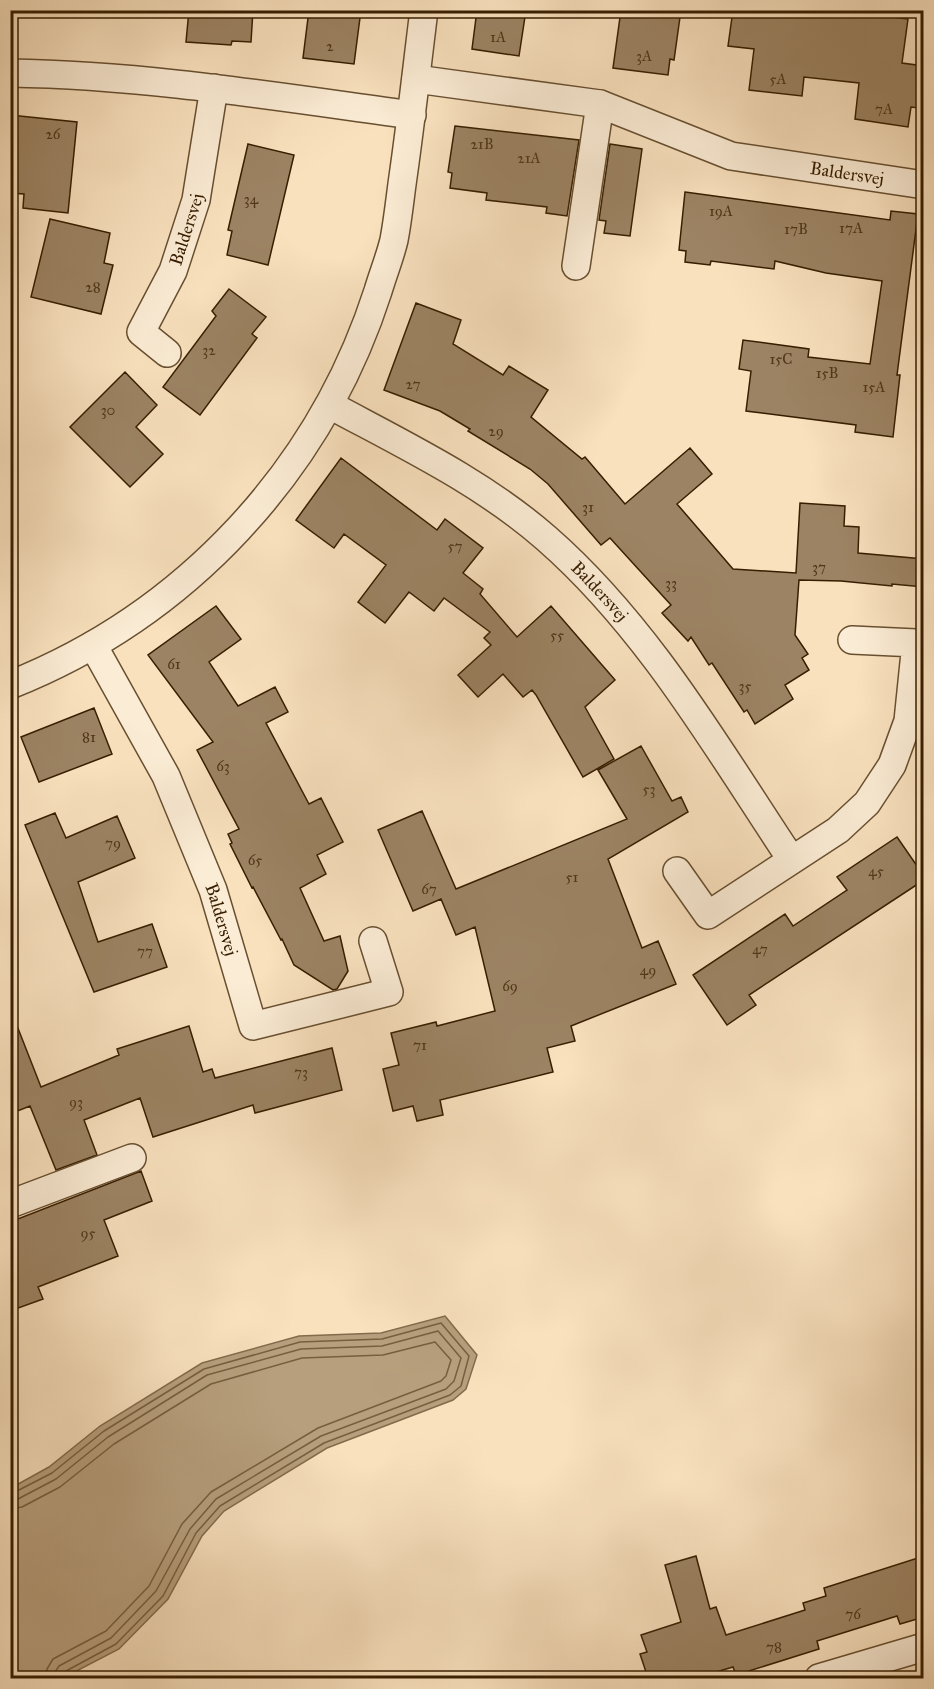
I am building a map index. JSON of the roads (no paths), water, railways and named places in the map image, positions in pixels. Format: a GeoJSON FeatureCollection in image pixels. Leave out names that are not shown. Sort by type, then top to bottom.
{"type":"FeatureCollection","features":[{"type":"Feature","properties":{"kind":"street"},"geometry":{"type":"LineString","coordinates":[[10,685],[93,645],[169,596],[224,547],[278,486],[330,405],[365,331],[394,241],[424,10]]}},
{"type":"Feature","properties":{"kind":"street"},"geometry":{"type":"LineString","coordinates":[[10,73],[58,74],[214,88],[412,116]]}},
{"type":"Feature","properties":{"kind":"street","name":"Baldersvej"},"geometry":{"type":"LineString","coordinates":[[416,79],[600,104],[731,156],[924,185]]}},
{"type":"Feature","properties":{"kind":"street","name":"Baldersvej"},"geometry":{"type":"LineString","coordinates":[[167,353],[141,332],[172,271],[196,200],[214,88]]}},
{"type":"Feature","properties":{"kind":"street"},"geometry":{"type":"LineString","coordinates":[[576,266],[600,104]]}},
{"type":"Feature","properties":{"kind":"street","name":"Baldersvej"},"geometry":{"type":"LineString","coordinates":[[330,405],[467,480],[545,538],[604,594],[665,671],[791,859]]}},
{"type":"Feature","properties":{"kind":"street"},"geometry":{"type":"LineString","coordinates":[[677,871],[708,915],[838,830],[867,803],[892,765],[908,721],[916,643],[852,639]]}},
{"type":"Feature","properties":{"kind":"street","name":"Baldersvej"},"geometry":{"type":"LineString","coordinates":[[93,645],[166,776],[213,890],[253,1026],[389,992],[373,941]]}},
{"type":"Feature","properties":{"kind":"street"},"geometry":{"type":"LineString","coordinates":[[10,1204],[132,1158]]}},
{"type":"Feature","properties":{"kind":"street"},"geometry":{"type":"LineString","coordinates":[[819,1678],[924,1647]]}},
{"type":"Feature","properties":{"kind":"water"},"geometry":{"type":"Polygon","coordinates":[[[445,1316],[477,1355],[466,1389],[453,1400],[327,1448],[224,1511],[202,1536],[168,1599],[119,1649],[63,1678],[11,1678],[11,1488],[49,1467],[100,1426],[202,1363],[299,1336],[381,1333],[445,1316]]]}}]}
